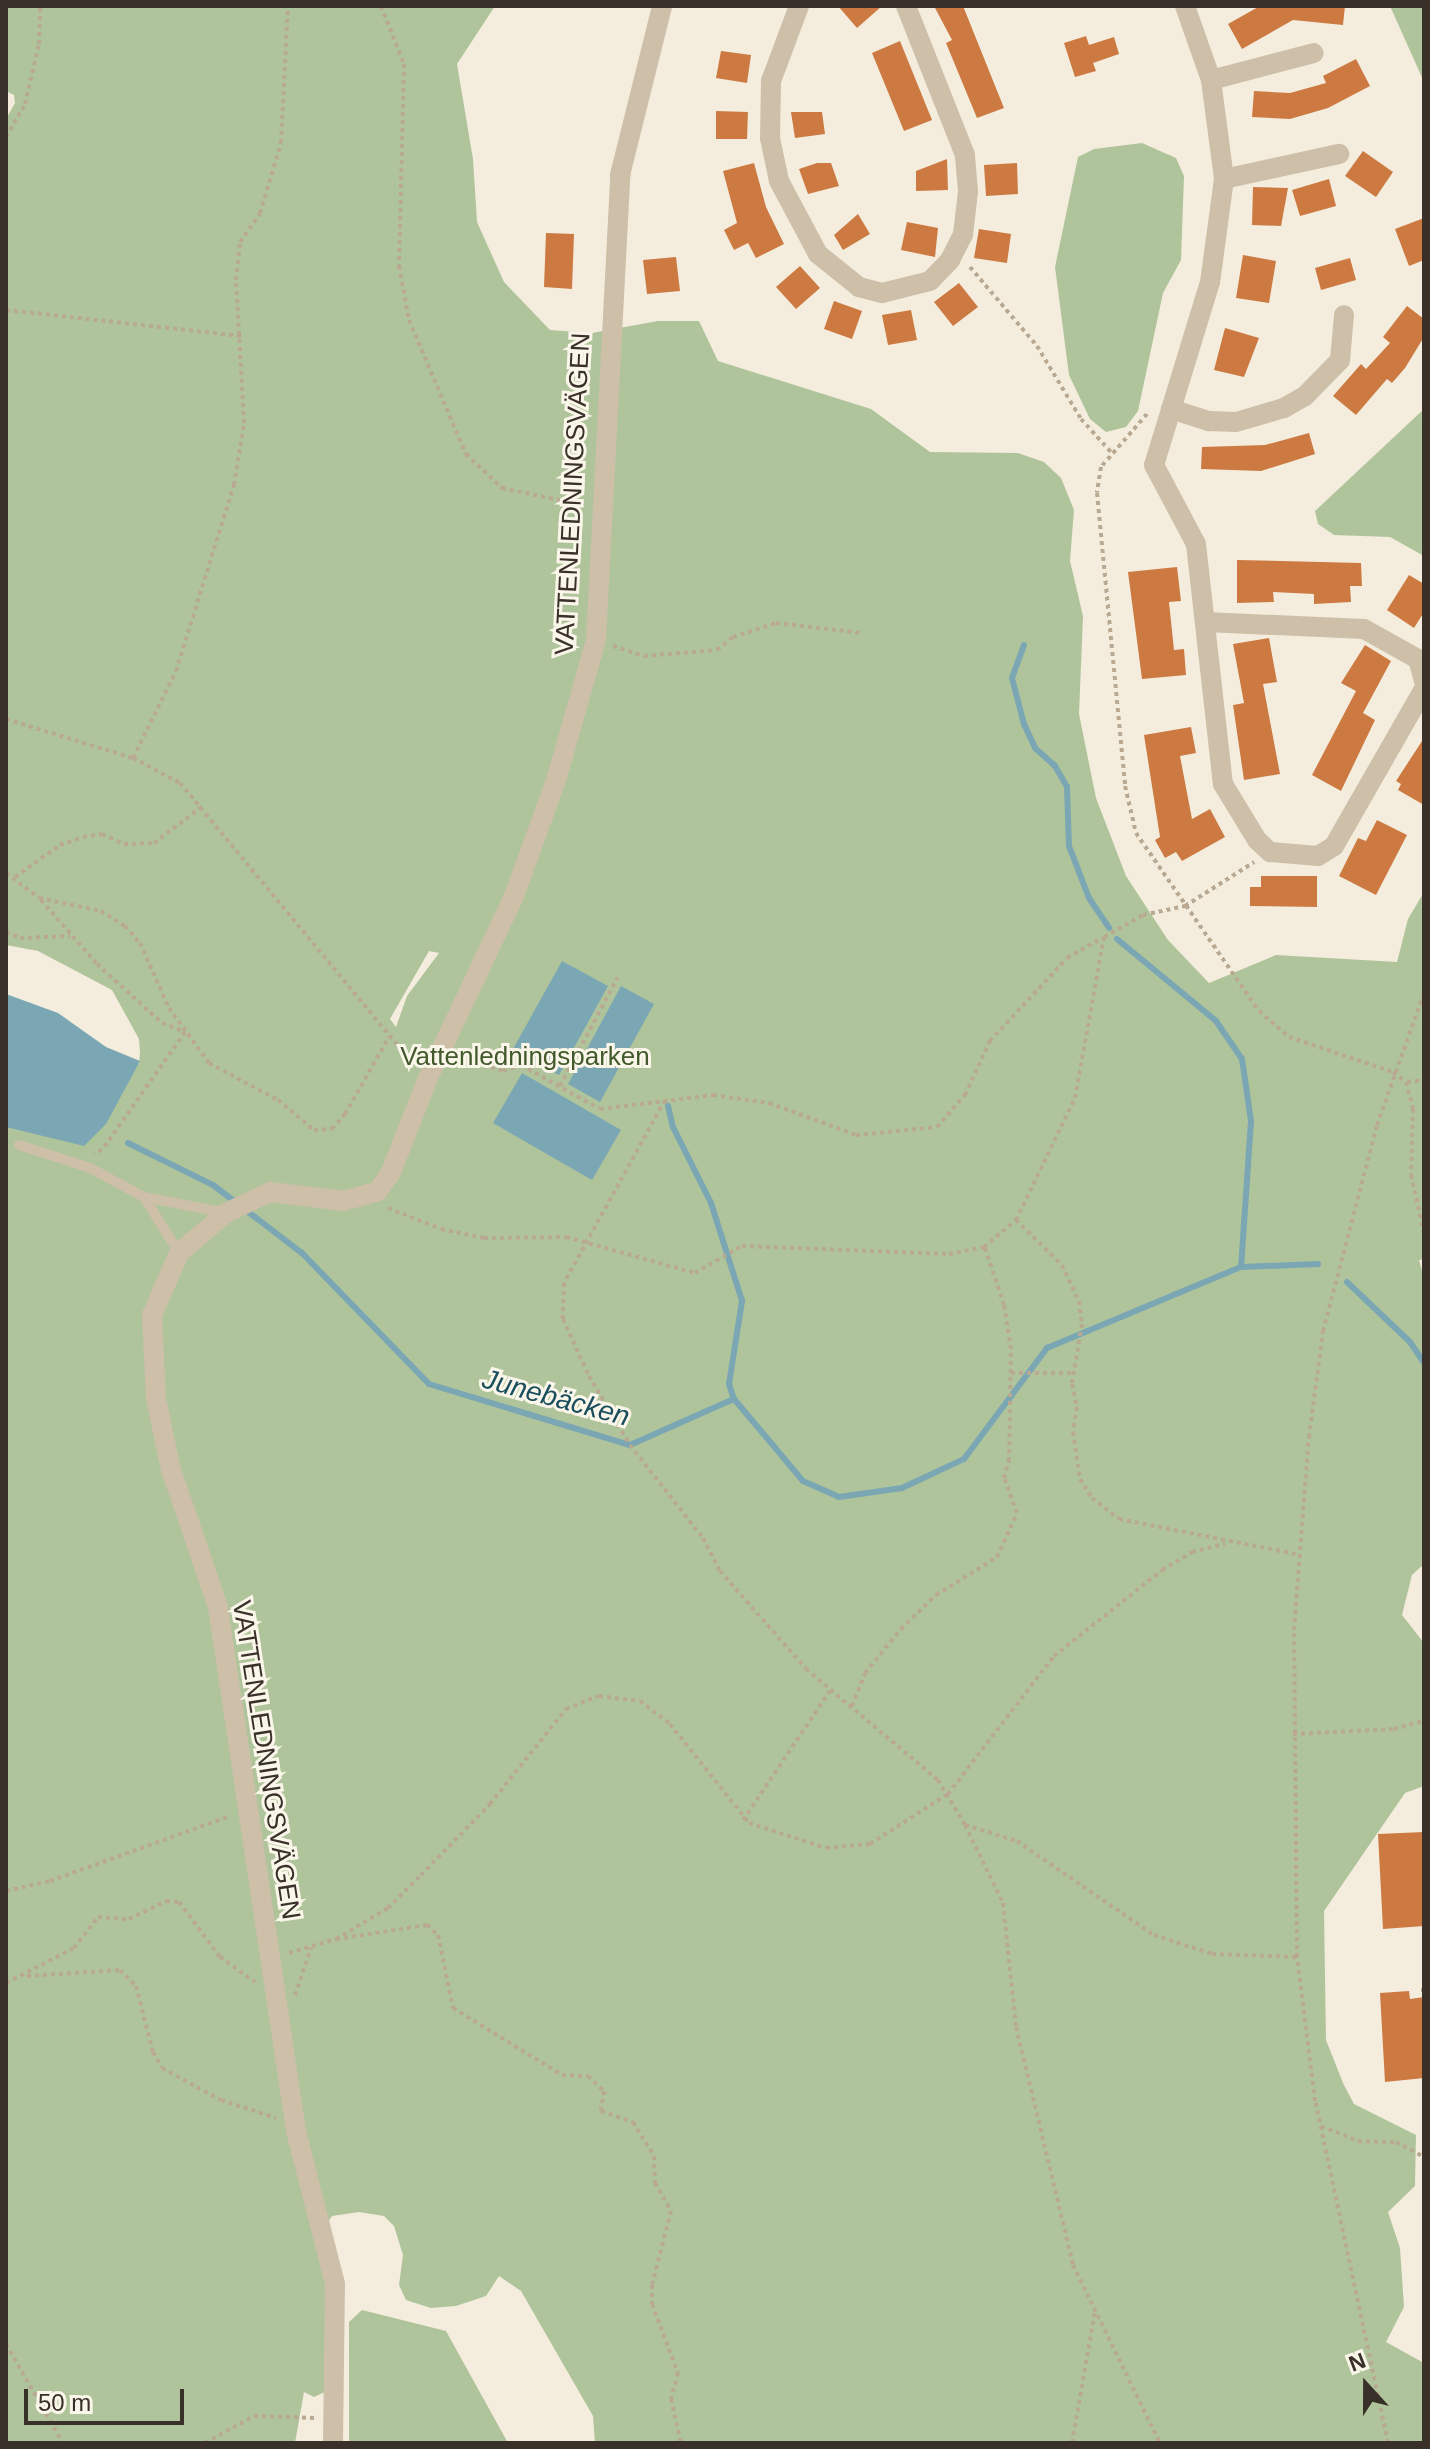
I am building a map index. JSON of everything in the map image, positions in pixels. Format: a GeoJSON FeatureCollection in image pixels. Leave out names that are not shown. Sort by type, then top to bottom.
{"type":"FeatureCollection","features":[{"type":"Feature","properties":{"kind":"street","name":"VATTENLEDNINGSVÄGEN"},"geometry":{"type":"LineString","coordinates":[[333,2443],[335,2284],[295,2125],[245,1812],[218,1607],[171,1470],[156,1399],[152,1315],[179,1253],[226,1213],[270,1192],[320,1200],[364,1197],[378,1191],[391,1172],[428,1078],[514,896],[557,777],[596,640],[620,175],[662,6]]}},
{"type":"Feature","properties":{"kind":"street"},"geometry":{"type":"LineString","coordinates":[[799,6],[777,57],[769,118],[779,181],[804,233],[838,272],[859,287],[882,293],[930,281],[956,250],[963,235],[968,191],[965,155],[906,6]]}},
{"type":"Feature","properties":{"kind":"street"},"geometry":{"type":"LineString","coordinates":[[1185,6],[1211,80],[1224,179],[1210,282],[1162,407],[1154,465],[1196,544],[1223,784],[1270,852],[1318,856],[1334,846],[1424,689]]}},
{"type":"Feature","properties":{"kind":"street"},"geometry":{"type":"LineString","coordinates":[[1211,80],[1314,53]]}},
{"type":"Feature","properties":{"kind":"street"},"geometry":{"type":"LineString","coordinates":[[1224,179],[1339,154]]}},
{"type":"Feature","properties":{"kind":"street"},"geometry":{"type":"LineString","coordinates":[[1162,407],[1209,421],[1236,422],[1284,408],[1305,396],[1340,360],[1344,315]]}},
{"type":"Feature","properties":{"kind":"street"},"geometry":{"type":"LineString","coordinates":[[1205,622],[1364,629],[1418,659],[1424,682]]}},
{"type":"Feature","properties":{"kind":"lane"},"geometry":{"type":"LineString","coordinates":[[19,1145],[90,1168],[144,1197],[226,1213]]}},
{"type":"Feature","properties":{"kind":"lane"},"geometry":{"type":"LineString","coordinates":[[144,1197],[179,1253]]}},
{"type":"Feature","properties":{"kind":"path"},"geometry":{"type":"LineString","coordinates":[[6,137],[25,104],[39,44],[40,6]]}},
{"type":"Feature","properties":{"kind":"path"},"geometry":{"type":"LineString","coordinates":[[133,758],[176,671],[222,529],[244,423],[242,336],[236,280],[240,242],[260,213],[281,143],[288,6]]}},
{"type":"Feature","properties":{"kind":"path"},"geometry":{"type":"LineString","coordinates":[[381,6],[404,64],[399,266],[409,320],[466,454],[502,488],[602,507]]}},
{"type":"Feature","properties":{"kind":"path"},"geometry":{"type":"LineString","coordinates":[[956,250],[1037,346],[1081,419],[1111,452]]}},
{"type":"Feature","properties":{"kind":"path"},"geometry":{"type":"LineString","coordinates":[[6,310],[242,336]]}},
{"type":"Feature","properties":{"kind":"path"},"geometry":{"type":"LineString","coordinates":[[1162,407],[1111,452],[1101,467],[1097,493],[1125,786],[1136,833],[1239,986],[1289,1037],[1393,1072],[1406,1082],[1413,1109],[1411,1175],[1424,1233]]}},
{"type":"Feature","properties":{"kind":"path"},"geometry":{"type":"LineString","coordinates":[[596,640],[644,656],[717,650],[733,637],[776,623],[862,633]]}},
{"type":"Feature","properties":{"kind":"path"},"geometry":{"type":"LineString","coordinates":[[6,719],[133,758],[180,783],[203,806],[251,875],[389,1037],[428,1078]]}},
{"type":"Feature","properties":{"kind":"path"},"geometry":{"type":"LineString","coordinates":[[15,877],[60,845],[83,837],[102,834],[124,844],[154,843],[203,806]]}},
{"type":"Feature","properties":{"kind":"path"},"geometry":{"type":"LineString","coordinates":[[443,1050],[503,1071],[521,1065],[600,1109],[713,1095],[769,1103],[856,1135],[937,1127],[965,1095],[990,1041],[1067,958],[1143,915],[1185,906],[1270,852]]}},
{"type":"Feature","properties":{"kind":"path"},"geometry":{"type":"LineString","coordinates":[[6,873],[39,898],[72,937],[162,1023],[185,1032]]}},
{"type":"Feature","properties":{"kind":"path"},"geometry":{"type":"LineString","coordinates":[[39,898],[101,911],[125,926],[140,943],[185,1032],[209,1063],[278,1100],[314,1130],[332,1129],[345,1114],[389,1037]]}},
{"type":"Feature","properties":{"kind":"path"},"geometry":{"type":"LineString","coordinates":[[6,932],[20,938],[72,937]]}},
{"type":"Feature","properties":{"kind":"path"},"geometry":{"type":"LineString","coordinates":[[364,1197],[441,1229],[484,1238],[566,1237],[695,1273],[742,1246],[949,1254],[984,1247],[1016,1220],[1075,1098],[1104,937]]}},
{"type":"Feature","properties":{"kind":"path"},"geometry":{"type":"LineString","coordinates":[[560,1086],[618,977]]}},
{"type":"Feature","properties":{"kind":"path"},"geometry":{"type":"LineString","coordinates":[[1388,2443],[1321,2126],[1297,1957],[1293,1734],[1300,1555],[1323,1331],[1393,1072],[1424,993]]}},
{"type":"Feature","properties":{"kind":"path"},"geometry":{"type":"LineString","coordinates":[[77,1153],[102,1150],[185,1032]]}},
{"type":"Feature","properties":{"kind":"path"},"geometry":{"type":"LineString","coordinates":[[1406,1082],[1424,1080]]}},
{"type":"Feature","properties":{"kind":"path"},"geometry":{"type":"LineString","coordinates":[[665,1100],[564,1283],[563,1319],[589,1376],[630,1445],[703,1538],[720,1571],[830,1691],[852,1706],[948,1794],[965,1825],[1003,1903],[1016,2027],[1073,2265],[1160,2443]]}},
{"type":"Feature","properties":{"kind":"path"},"geometry":{"type":"LineString","coordinates":[[1016,1220],[1071,1278],[1082,1324],[1074,1373],[1080,1479],[1092,1498],[1119,1519],[1225,1544],[1300,1555]]}},
{"type":"Feature","properties":{"kind":"path"},"geometry":{"type":"LineString","coordinates":[[852,1706],[865,1673],[901,1629],[936,1595],[997,1557],[1017,1513],[1004,1478],[1012,1390],[1004,1305],[984,1247]]}},
{"type":"Feature","properties":{"kind":"path"},"geometry":{"type":"LineString","coordinates":[[1011,1373],[1074,1373]]}},
{"type":"Feature","properties":{"kind":"path"},"geometry":{"type":"LineString","coordinates":[[336,1939],[388,1908],[421,1875],[490,1804],[566,1709],[599,1696],[640,1701],[670,1724],[723,1786],[743,1820],[826,1848],[870,1844],[948,1794],[1054,1656],[1162,1570],[1192,1552],[1225,1544]]}},
{"type":"Feature","properties":{"kind":"path"},"geometry":{"type":"LineString","coordinates":[[743,1820],[830,1691]]}},
{"type":"Feature","properties":{"kind":"path"},"geometry":{"type":"LineString","coordinates":[[1293,1734],[1394,1729],[1424,1721]]}},
{"type":"Feature","properties":{"kind":"path"},"geometry":{"type":"LineString","coordinates":[[6,1891],[50,1881],[245,1812]]}},
{"type":"Feature","properties":{"kind":"path"},"geometry":{"type":"LineString","coordinates":[[965,1825],[1017,1841],[1154,1935],[1212,1954],[1297,1957]]}},
{"type":"Feature","properties":{"kind":"path"},"geometry":{"type":"LineString","coordinates":[[6,1983],[25,1977],[74,1948],[98,1917],[129,1919],[166,1901],[179,1902],[232,1969],[276,1995],[299,1994],[312,1946],[336,1939],[427,1925],[438,1935],[443,1952],[446,1995],[453,2008],[474,2025],[562,2075],[588,2076],[601,2085],[601,2111],[633,2122],[654,2156],[655,2183],[671,2211],[652,2285],[652,2304],[678,2373],[671,2399],[681,2443]]}},
{"type":"Feature","properties":{"kind":"path"},"geometry":{"type":"LineString","coordinates":[[25,1977],[120,1970],[136,1986],[153,2052],[162,2068],[221,2100],[295,2125]]}},
{"type":"Feature","properties":{"kind":"path"},"geometry":{"type":"LineString","coordinates":[[1321,2126],[1358,2141],[1396,2142],[1424,2157]]}},
{"type":"Feature","properties":{"kind":"path"},"geometry":{"type":"LineString","coordinates":[[1072,2443],[1095,2311]]}},
{"type":"Feature","properties":{"kind":"path"},"geometry":{"type":"LineString","coordinates":[[6,2344],[63,2443]]}},
{"type":"Feature","properties":{"kind":"path"},"geometry":{"type":"LineString","coordinates":[[205,2443],[254,2416],[334,2419]]}},
{"type":"Feature","properties":{"kind":"green space","name":"Vattenledningsparken"},"geometry":{"type":"Polygon","coordinates":[[[6,6],[495,6],[457,64],[473,159],[477,222],[504,282],[550,330],[592,333],[658,321],[699,321],[718,361],[871,409],[930,452],[1018,453],[1044,462],[1061,478],[1074,510],[1070,561],[1083,616],[1079,714],[1096,798],[1126,876],[1168,940],[1209,983],[1276,955],[1397,962],[1408,919],[1424,892],[1424,1259],[1419,1260],[1424,1278],[1424,1564],[1412,1575],[1402,1615],[1424,1643],[1424,1786],[1405,1793],[1324,1911],[1326,2040],[1343,2083],[1354,2104],[1416,2135],[1415,2186],[1388,2212],[1400,2248],[1404,2307],[1386,2342],[1424,2363],[1424,2443],[595,2443],[593,2416],[521,2291],[499,2276],[486,2296],[456,2306],[431,2308],[406,2300],[399,2285],[403,2255],[394,2226],[384,2216],[359,2212],[332,2216],[316,2240],[328,2281],[327,2391],[314,2397],[304,2392],[295,2443],[6,2443],[6,1082],[139,1064],[140,1052],[139,1039],[112,990],[38,951],[6,945],[6,119],[15,103],[14,95],[6,91],[6,6]],[[429,951],[390,1019],[396,1027],[407,996],[439,953],[429,951]]]}},
{"type":"Feature","properties":{"kind":"green space"},"geometry":{"type":"Polygon","coordinates":[[[1390,6],[1424,6],[1424,82],[1390,6]]]}},
{"type":"Feature","properties":{"kind":"green space"},"geometry":{"type":"Polygon","coordinates":[[[1142,143],[1176,158],[1184,176],[1181,260],[1163,293],[1138,411],[1126,427],[1106,432],[1090,419],[1069,375],[1055,267],[1078,157],[1094,149],[1142,143]]]}},
{"type":"Feature","properties":{"kind":"green space"},"geometry":{"type":"Polygon","coordinates":[[[1424,409],[1424,556],[1390,537],[1334,535],[1318,524],[1315,511],[1424,409]]]}},
{"type":"Feature","properties":{"kind":"green space"},"geometry":{"type":"Polygon","coordinates":[[[362,2310],[446,2331],[508,2443],[349,2443],[349,2322],[362,2310]]]}},
{"type":"Feature","properties":{"kind":"water"},"geometry":{"type":"Polygon","coordinates":[[[562,961],[608,986],[559,1075],[513,1049],[562,961]]]}},
{"type":"Feature","properties":{"kind":"water"},"geometry":{"type":"Polygon","coordinates":[[[621,986],[654,1004],[600,1102],[568,1084],[621,986]]]}},
{"type":"Feature","properties":{"kind":"water"},"geometry":{"type":"Polygon","coordinates":[[[6,994],[58,1013],[106,1047],[140,1061],[106,1124],[84,1146],[6,1127],[6,994]]]}},
{"type":"Feature","properties":{"kind":"water"},"geometry":{"type":"Polygon","coordinates":[[[522,1073],[621,1130],[592,1180],[493,1123],[522,1073]]]}},
{"type":"Feature","properties":{"kind":"building"},"geometry":{"type":"Polygon","coordinates":[[[838,6],[882,6],[857,28],[838,6]]]}},
{"type":"Feature","properties":{"kind":"building"},"geometry":{"type":"Polygon","coordinates":[[[934,6],[963,6],[1004,108],[977,118],[946,43],[952,40],[934,6]]]}},
{"type":"Feature","properties":{"kind":"building"},"geometry":{"type":"Polygon","coordinates":[[[1260,6],[1345,6],[1343,25],[1293,20],[1242,49],[1228,24],[1260,6]]]}},
{"type":"Feature","properties":{"kind":"building"},"geometry":{"type":"Polygon","coordinates":[[[1086,36],[1089,45],[1114,37],[1119,54],[1093,63],[1096,71],[1075,77],[1064,43],[1086,36]]]}},
{"type":"Feature","properties":{"kind":"building"},"geometry":{"type":"Polygon","coordinates":[[[900,41],[932,120],[904,131],[872,53],[900,41]]]}},
{"type":"Feature","properties":{"kind":"building"},"geometry":{"type":"Polygon","coordinates":[[[721,51],[751,55],[747,83],[716,78],[721,51]]]}},
{"type":"Feature","properties":{"kind":"building"},"geometry":{"type":"Polygon","coordinates":[[[1356,59],[1370,86],[1328,108],[1290,119],[1252,117],[1254,91],[1290,93],[1326,83],[1323,76],[1356,59]]]}},
{"type":"Feature","properties":{"kind":"building"},"geometry":{"type":"Polygon","coordinates":[[[716,111],[748,112],[747,139],[716,139],[716,111]]]}},
{"type":"Feature","properties":{"kind":"building"},"geometry":{"type":"Polygon","coordinates":[[[791,112],[822,112],[825,134],[795,138],[791,112]]]}},
{"type":"Feature","properties":{"kind":"building"},"geometry":{"type":"Polygon","coordinates":[[[1363,151],[1393,172],[1376,197],[1345,176],[1363,151]]]}},
{"type":"Feature","properties":{"kind":"building"},"geometry":{"type":"Polygon","coordinates":[[[947,159],[948,190],[916,191],[916,171],[947,159]]]}},
{"type":"Feature","properties":{"kind":"building"},"geometry":{"type":"Polygon","coordinates":[[[754,163],[766,207],[784,244],[756,258],[748,243],[734,250],[724,230],[737,223],[723,171],[754,163]]]}},
{"type":"Feature","properties":{"kind":"building"},"geometry":{"type":"Polygon","coordinates":[[[817,163],[831,163],[839,186],[808,194],[799,169],[817,163]]]}},
{"type":"Feature","properties":{"kind":"building"},"geometry":{"type":"Polygon","coordinates":[[[1017,163],[1018,194],[986,196],[984,165],[1017,163]]]}},
{"type":"Feature","properties":{"kind":"building"},"geometry":{"type":"Polygon","coordinates":[[[1329,179],[1336,206],[1300,216],[1292,190],[1329,179]]]}},
{"type":"Feature","properties":{"kind":"building"},"geometry":{"type":"Polygon","coordinates":[[[1253,187],[1288,188],[1281,226],[1252,225],[1253,187]]]}},
{"type":"Feature","properties":{"kind":"building"},"geometry":{"type":"Polygon","coordinates":[[[858,214],[870,234],[843,250],[834,235],[858,214]]]}},
{"type":"Feature","properties":{"kind":"building"},"geometry":{"type":"Polygon","coordinates":[[[1424,218],[1424,260],[1409,266],[1395,229],[1424,218]]]}},
{"type":"Feature","properties":{"kind":"building"},"geometry":{"type":"Polygon","coordinates":[[[907,222],[938,228],[935,257],[901,250],[907,222]]]}},
{"type":"Feature","properties":{"kind":"building"},"geometry":{"type":"Polygon","coordinates":[[[979,229],[1011,234],[1007,263],[974,258],[979,229]]]}},
{"type":"Feature","properties":{"kind":"building"},"geometry":{"type":"Polygon","coordinates":[[[546,233],[574,234],[572,289],[544,287],[546,233]]]}},
{"type":"Feature","properties":{"kind":"building"},"geometry":{"type":"Polygon","coordinates":[[[1243,255],[1276,261],[1269,303],[1236,298],[1243,255]]]}},
{"type":"Feature","properties":{"kind":"building"},"geometry":{"type":"Polygon","coordinates":[[[676,257],[680,291],[647,294],[643,260],[676,257]]]}},
{"type":"Feature","properties":{"kind":"building"},"geometry":{"type":"Polygon","coordinates":[[[1350,258],[1356,280],[1321,290],[1315,268],[1350,258]]]}},
{"type":"Feature","properties":{"kind":"building"},"geometry":{"type":"Polygon","coordinates":[[[800,266],[820,288],[796,309],[776,287],[800,266]]]}},
{"type":"Feature","properties":{"kind":"building"},"geometry":{"type":"Polygon","coordinates":[[[959,283],[978,307],[953,326],[934,302],[959,283]]]}},
{"type":"Feature","properties":{"kind":"building"},"geometry":{"type":"Polygon","coordinates":[[[834,301],[862,311],[852,339],[824,329],[834,301]]]}},
{"type":"Feature","properties":{"kind":"building"},"geometry":{"type":"Polygon","coordinates":[[[1407,306],[1424,319],[1424,337],[1392,383],[1387,379],[1356,415],[1333,396],[1361,364],[1366,369],[1390,343],[1383,337],[1407,306]]]}},
{"type":"Feature","properties":{"kind":"building"},"geometry":{"type":"Polygon","coordinates":[[[911,310],[917,340],[888,345],[882,315],[911,310]]]}},
{"type":"Feature","properties":{"kind":"building"},"geometry":{"type":"Polygon","coordinates":[[[1225,328],[1259,338],[1244,377],[1214,370],[1225,328]]]}},
{"type":"Feature","properties":{"kind":"building"},"geometry":{"type":"Polygon","coordinates":[[[1309,433],[1315,454],[1261,471],[1201,469],[1202,447],[1265,445],[1309,433]]]}},
{"type":"Feature","properties":{"kind":"building"},"geometry":{"type":"Polygon","coordinates":[[[1237,560],[1361,563],[1362,586],[1350,586],[1351,602],[1314,604],[1314,594],[1273,592],[1274,602],[1237,603],[1237,560]]]}},
{"type":"Feature","properties":{"kind":"building"},"geometry":{"type":"Polygon","coordinates":[[[1177,567],[1181,601],[1169,602],[1174,650],[1184,649],[1186,675],[1142,679],[1128,572],[1177,567]]]}},
{"type":"Feature","properties":{"kind":"building"},"geometry":{"type":"Polygon","coordinates":[[[1409,575],[1424,584],[1424,612],[1414,628],[1387,610],[1409,575]]]}},
{"type":"Feature","properties":{"kind":"building"},"geometry":{"type":"Polygon","coordinates":[[[1269,638],[1277,682],[1263,684],[1280,774],[1244,780],[1233,705],[1244,703],[1233,644],[1269,638]]]}},
{"type":"Feature","properties":{"kind":"building"},"geometry":{"type":"Polygon","coordinates":[[[1365,645],[1391,661],[1363,713],[1375,720],[1341,791],[1312,775],[1356,691],[1341,683],[1365,645]]]}},
{"type":"Feature","properties":{"kind":"building"},"geometry":{"type":"Polygon","coordinates":[[[1191,727],[1196,753],[1180,756],[1192,819],[1210,809],[1225,837],[1182,861],[1176,852],[1165,858],[1155,840],[1160,837],[1144,735],[1191,727]]]}},
{"type":"Feature","properties":{"kind":"building"},"geometry":{"type":"Polygon","coordinates":[[[1424,738],[1424,805],[1398,790],[1401,784],[1396,781],[1424,738]]]}},
{"type":"Feature","properties":{"kind":"building"},"geometry":{"type":"Polygon","coordinates":[[[1377,820],[1407,835],[1376,895],[1339,876],[1358,838],[1366,841],[1377,820]]]}},
{"type":"Feature","properties":{"kind":"building"},"geometry":{"type":"Polygon","coordinates":[[[1261,876],[1317,876],[1317,907],[1250,906],[1250,887],[1261,887],[1261,876]]]}},
{"type":"Feature","properties":{"kind":"building"},"geometry":{"type":"Polygon","coordinates":[[[1424,1832],[1424,1926],[1383,1929],[1378,1834],[1424,1832]]]}},
{"type":"Feature","properties":{"kind":"building"},"geometry":{"type":"Polygon","coordinates":[[[1409,1991],[1410,1999],[1424,1997],[1424,2078],[1385,2082],[1380,1993],[1409,1991]]]}},
{"type":"Feature","properties":{"kind":"waterway"},"geometry":{"type":"LineString","coordinates":[[1024,645],[1012,678],[1024,724],[1035,748],[1055,766],[1067,787],[1069,846],[1089,898],[1109,928]]}},
{"type":"Feature","properties":{"kind":"waterway"},"geometry":{"type":"LineString","coordinates":[[1117,939],[1216,1021],[1242,1059],[1251,1121],[1241,1267]]}},
{"type":"Feature","properties":{"kind":"waterway"},"geometry":{"type":"LineString","coordinates":[[668,1106],[673,1127],[711,1203],[742,1301],[729,1384],[734,1399]]}},
{"type":"Feature","properties":{"kind":"waterway","name":"Junebäcken"},"geometry":{"type":"LineString","coordinates":[[128,1143],[213,1185],[302,1253],[429,1384],[630,1445],[734,1399],[803,1481],[839,1497],[902,1488],[964,1459],[1047,1348],[1241,1267],[1318,1264]]}},
{"type":"Feature","properties":{"kind":"waterway","name":"Junebäcken"},"geometry":{"type":"LineString","coordinates":[[1347,1282],[1410,1342],[1424,1363]]}}]}
